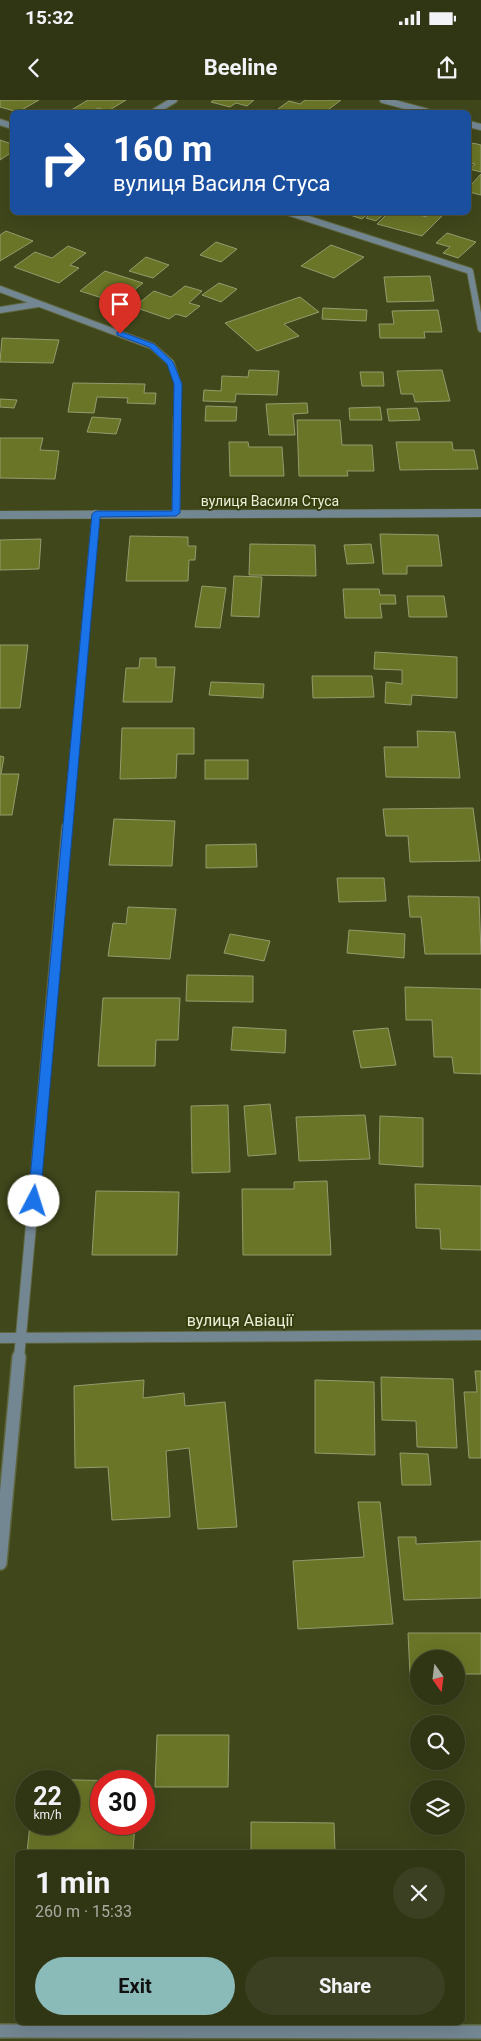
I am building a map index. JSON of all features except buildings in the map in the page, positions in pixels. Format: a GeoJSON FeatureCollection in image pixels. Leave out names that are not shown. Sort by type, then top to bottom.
{"type":"FeatureCollection","features":[{"type":"Feature","properties":{"kind":"street"},"geometry":{"type":"LineString","coordinates":[[157,110],[174,100]]}},
{"type":"Feature","properties":{"kind":"street"},"geometry":{"type":"LineString","coordinates":[[383,100],[420,110]]}},
{"type":"Feature","properties":{"kind":"street"},"geometry":{"type":"LineString","coordinates":[[296,215],[470,271],[481,329]]}},
{"type":"Feature","properties":{"kind":"street"},"geometry":{"type":"LineString","coordinates":[[0,290],[152,346],[171,363],[178,384],[176,513]]}},
{"type":"Feature","properties":{"kind":"street"},"geometry":{"type":"LineString","coordinates":[[0,310],[39,304]]}},
{"type":"Feature","properties":{"kind":"street","name":"вулиця Василя Стуса"},"geometry":{"type":"LineString","coordinates":[[0,515],[481,513]]}},
{"type":"Feature","properties":{"kind":"street"},"geometry":{"type":"LineString","coordinates":[[0,1563],[96,514]]}},
{"type":"Feature","properties":{"kind":"street","name":"вулиця Авіації"},"geometry":{"type":"LineString","coordinates":[[0,1338],[481,1335]]}},
{"type":"Feature","properties":{"kind":"street"},"geometry":{"type":"LineString","coordinates":[[0,2031],[481,2032]]}},
{"type":"Feature","properties":{"kind":"route"},"geometry":{"type":"LineString","coordinates":[[34,1201],[96,514],[176,513],[178,384],[171,363],[152,346],[120,334]]}}]}
